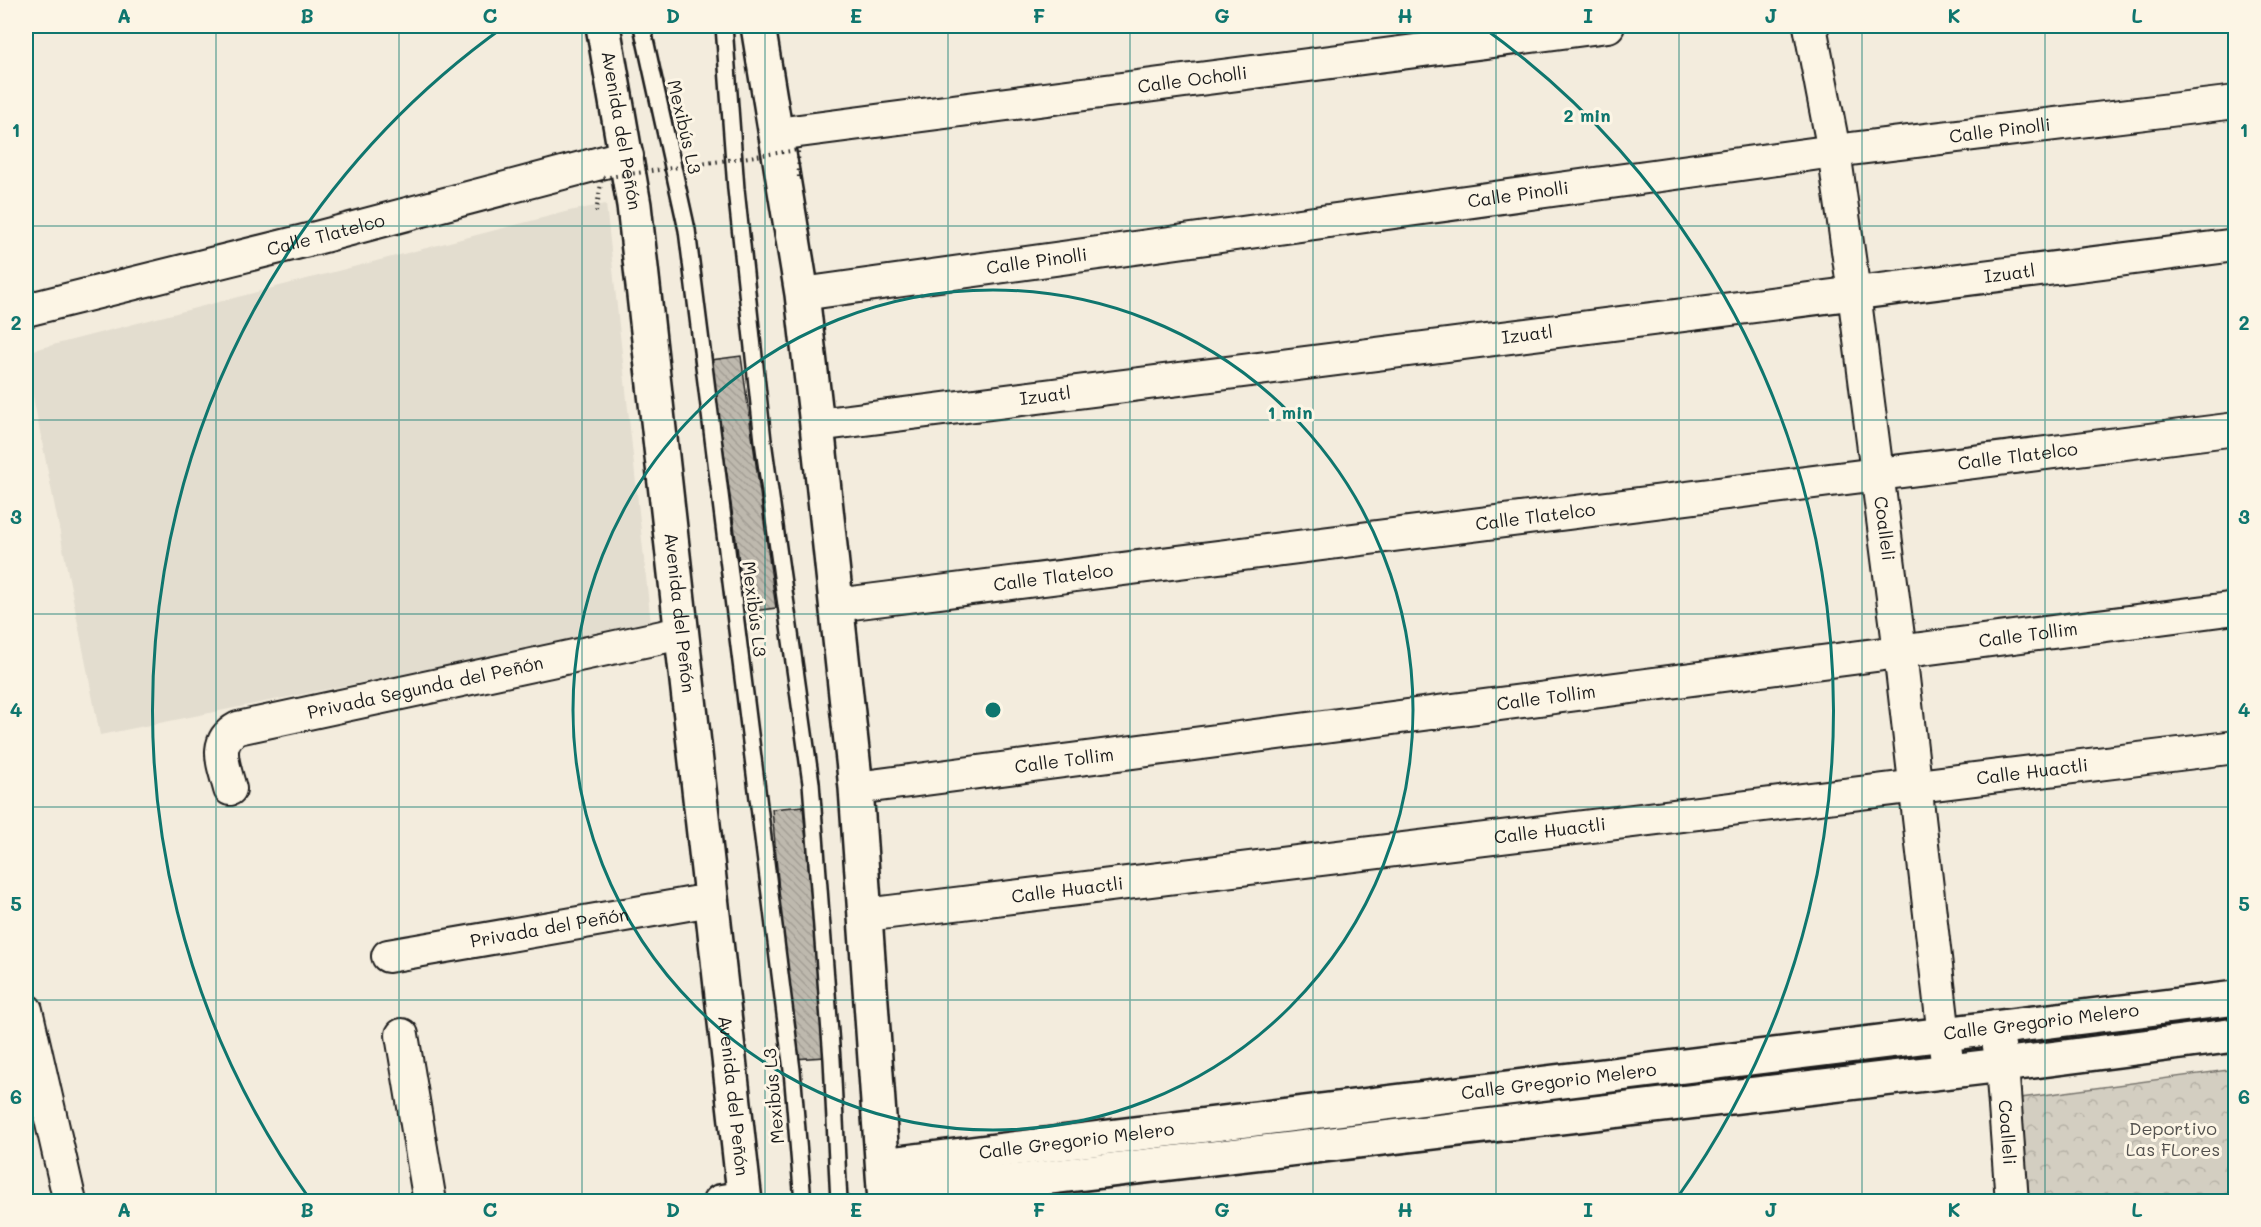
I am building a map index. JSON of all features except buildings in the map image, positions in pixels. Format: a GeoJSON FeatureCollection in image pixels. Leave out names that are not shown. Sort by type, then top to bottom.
{"type":"FeatureCollection","features":[{"type":"Feature","properties":{"kind":"main road","name":"Avenida del Peñón"},"geometry":{"type":"LineString","coordinates":[[603,26],[627,156],[635,217],[711,900],[736,1200]]}},
{"type":"Feature","properties":{"kind":"main road"},"geometry":{"type":"LineString","coordinates":[[758,26],[802,294],[817,425],[856,788],[885,1200]]}},
{"type":"Feature","properties":{"kind":"main road","name":"Calle Gregorio Melero"},"geometry":{"type":"LineString","coordinates":[[883,1165],[2235,998]]}},
{"type":"Feature","properties":{"kind":"main road","name":"Calle Gregorio Melero"},"geometry":{"type":"LineString","coordinates":[[885,1200],[928,1190],[1004,1183],[2002,1065],[2235,1035]]}},
{"type":"Feature","properties":{"kind":"street","name":"Calle Ocholli"},"geometry":{"type":"LineString","coordinates":[[776,134],[1608,26]]}},
{"type":"Feature","properties":{"kind":"street","name":"Coalleli"},"geometry":{"type":"LineString","coordinates":[[1810,26],[1834,151],[1854,293],[1900,652],[1948,1071]]}},
{"type":"Feature","properties":{"kind":"street","name":"Calle Pinolli"},"geometry":{"type":"LineString","coordinates":[[802,294],[1834,151],[2235,102]]}},
{"type":"Feature","properties":{"kind":"street","name":"Calle Tlatelco"},"geometry":{"type":"LineString","coordinates":[[26,310],[320,237],[627,156]]}},
{"type":"Feature","properties":{"kind":"street","name":"Izuatl"},"geometry":{"type":"LineString","coordinates":[[817,425],[2235,245]]}},
{"type":"Feature","properties":{"kind":"street","name":"Calle Tlatelco"},"geometry":{"type":"LineString","coordinates":[[836,605],[1877,476],[2235,429]]}},
{"type":"Feature","properties":{"kind":"street","name":"Calle Tollim"},"geometry":{"type":"LineString","coordinates":[[856,788],[2235,608]]}},
{"type":"Feature","properties":{"kind":"street","name":"Privada Segunda del Peñón"},"geometry":{"type":"LineString","coordinates":[[230,789],[222,753],[222,742],[228,733],[238,728],[681,633]]}},
{"type":"Feature","properties":{"kind":"street","name":"Calle Huactli"},"geometry":{"type":"LineString","coordinates":[[865,915],[2235,747]]}},
{"type":"Feature","properties":{"kind":"street","name":"Privada del Peñón"},"geometry":{"type":"LineString","coordinates":[[388,956],[711,900]]}},
{"type":"Feature","properties":{"kind":"street"},"geometry":{"type":"LineString","coordinates":[[26,1010],[70,1202]]}},
{"type":"Feature","properties":{"kind":"street","name":"Coalleli"},"geometry":{"type":"LineString","coordinates":[[1996,1027],[2002,1065],[2013,1202]]}},
{"type":"Feature","properties":{"kind":"street"},"geometry":{"type":"LineString","coordinates":[[402,1035],[430,1202]]}},
{"type":"Feature","properties":{"kind":"lane","name":"Mexibús L3"},"geometry":{"type":"LineString","coordinates":[[642,26],[687,230],[792,1070],[803,1202]]}},
{"type":"Feature","properties":{"kind":"lane","name":"Mexibús L3"},"geometry":{"type":"LineString","coordinates":[[724,26],[736,189],[762,430],[811,783],[831,1048],[839,1202]]}},
{"type":"Feature","properties":{"kind":"path"},"geometry":{"type":"LineString","coordinates":[[596,212],[602,178],[798,150],[799,179]]}},
{"type":"Feature","properties":{"kind":"shaded area"},"geometry":{"type":"Polygon","coordinates":[[[606,204],[651,624],[100,735],[26,352],[569,211],[606,204]]]}},
{"type":"Feature","properties":{"kind":"green space","name":"Deportivo Las FLores"},"geometry":{"type":"Polygon","coordinates":[[[2235,1069],[2235,1201],[2029,1201],[2021,1098],[2235,1069]]]}}]}
